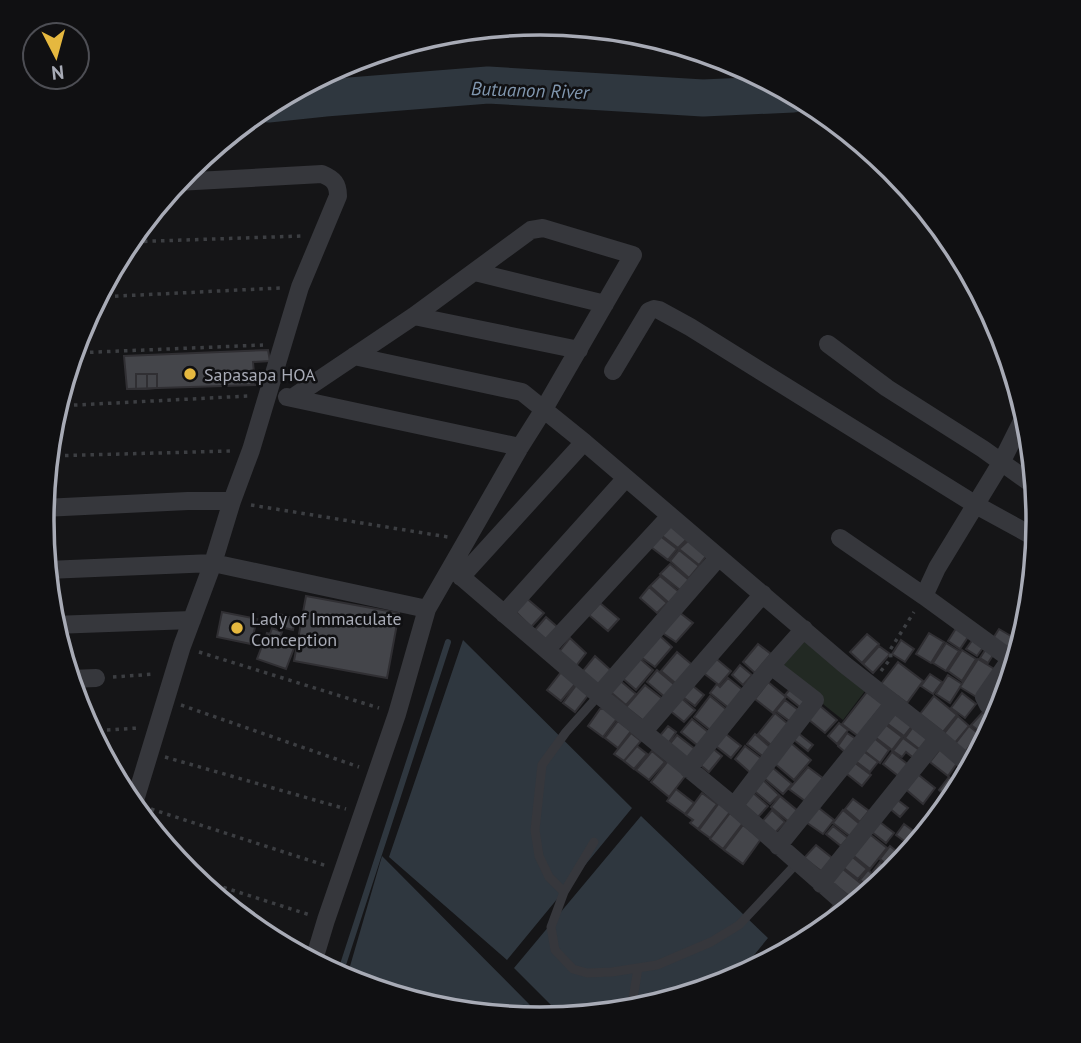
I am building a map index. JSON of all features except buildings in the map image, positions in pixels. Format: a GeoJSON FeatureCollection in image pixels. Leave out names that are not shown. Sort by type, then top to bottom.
{"type":"FeatureCollection","features":[{"type":"Feature","properties":{"kind":"street"},"geometry":{"type":"LineString","coordinates":[[137,793],[182,646],[251,450],[300,287],[338,196],[338,187],[332,178],[322,174],[192,181]]}},
{"type":"Feature","properties":{"kind":"street"},"geometry":{"type":"LineString","coordinates":[[292,398],[414,316],[531,230],[543,228],[633,255],[466,540],[456,573]]}},
{"type":"Feature","properties":{"kind":"street"},"geometry":{"type":"LineString","coordinates":[[475,272],[605,304]]}},
{"type":"Feature","properties":{"kind":"street"},"geometry":{"type":"LineString","coordinates":[[613,371],[649,311],[659,310],[976,505],[1027,533]]}},
{"type":"Feature","properties":{"kind":"street"},"geometry":{"type":"LineString","coordinates":[[414,316],[579,350]]}},
{"type":"Feature","properties":{"kind":"street"},"geometry":{"type":"LineString","coordinates":[[828,344],[887,388],[984,449],[1025,479]]}},
{"type":"Feature","properties":{"kind":"street"},"geometry":{"type":"LineString","coordinates":[[354,356],[523,392],[718,558],[964,761]]}},
{"type":"Feature","properties":{"kind":"street"},"geometry":{"type":"LineString","coordinates":[[267,395],[520,447]]}},
{"type":"Feature","properties":{"kind":"street"},"geometry":{"type":"LineString","coordinates":[[924,596],[937,568],[1001,463],[1018,428]]}},
{"type":"Feature","properties":{"kind":"street"},"geometry":{"type":"LineString","coordinates":[[316,953],[397,714],[427,608],[456,573],[584,442]]}},
{"type":"Feature","properties":{"kind":"street"},"geometry":{"type":"LineString","coordinates":[[504,614],[626,478]]}},
{"type":"Feature","properties":{"kind":"street"},"geometry":{"type":"LineString","coordinates":[[54,507],[162,502],[232,502]]}},
{"type":"Feature","properties":{"kind":"street"},"geometry":{"type":"LineString","coordinates":[[547,649],[670,516]]}},
{"type":"Feature","properties":{"kind":"street"},"geometry":{"type":"LineString","coordinates":[[840,538],[1008,655]]}},
{"type":"Feature","properties":{"kind":"street"},"geometry":{"type":"LineString","coordinates":[[599,695],[718,558]]}},
{"type":"Feature","properties":{"kind":"street"},"geometry":{"type":"LineString","coordinates":[[57,570],[213,563],[427,608]]}},
{"type":"Feature","properties":{"kind":"street"},"geometry":{"type":"LineString","coordinates":[[456,573],[734,806],[843,902]]}},
{"type":"Feature","properties":{"kind":"street"},"geometry":{"type":"LineString","coordinates":[[644,731],[762,594]]}},
{"type":"Feature","properties":{"kind":"street"},"geometry":{"type":"LineString","coordinates":[[65,625],[192,620]]}},
{"type":"Feature","properties":{"kind":"street"},"geometry":{"type":"LineString","coordinates":[[688,769],[804,629]]}},
{"type":"Feature","properties":{"kind":"street"},"geometry":{"type":"LineString","coordinates":[[734,806],[815,701],[771,666]]}},
{"type":"Feature","properties":{"kind":"street"},"geometry":{"type":"LineString","coordinates":[[990,707],[985,697],[1002,676]]}},
{"type":"Feature","properties":{"kind":"street"},"geometry":{"type":"LineString","coordinates":[[80,679],[96,678]]}},
{"type":"Feature","properties":{"kind":"street"},"geometry":{"type":"LineString","coordinates":[[778,846],[894,703]]}},
{"type":"Feature","properties":{"kind":"street"},"geometry":{"type":"LineString","coordinates":[[821,884],[938,738]]}},
{"type":"Feature","properties":{"kind":"lane"},"geometry":{"type":"LineString","coordinates":[[564,892],[549,877],[539,856],[535,830],[542,765],[566,732],[599,695]]}},
{"type":"Feature","properties":{"kind":"lane"},"geometry":{"type":"LineString","coordinates":[[594,842],[564,892],[551,927],[555,950],[573,969],[587,973],[657,965],[711,942],[738,925],[797,863]]}},
{"type":"Feature","properties":{"kind":"lane"},"geometry":{"type":"LineString","coordinates":[[633,999],[638,968]]}},
{"type":"Feature","properties":{"kind":"path"},"geometry":{"type":"LineString","coordinates":[[143,241],[321,235]]}},
{"type":"Feature","properties":{"kind":"path"},"geometry":{"type":"LineString","coordinates":[[109,296],[300,287]]}},
{"type":"Feature","properties":{"kind":"path"},"geometry":{"type":"LineString","coordinates":[[85,353],[283,344]]}},
{"type":"Feature","properties":{"kind":"path"},"geometry":{"type":"LineString","coordinates":[[69,405],[267,395]]}},
{"type":"Feature","properties":{"kind":"path"},"geometry":{"type":"LineString","coordinates":[[58,456],[251,450]]}},
{"type":"Feature","properties":{"kind":"path"},"geometry":{"type":"LineString","coordinates":[[232,502],[466,540]]}},
{"type":"Feature","properties":{"kind":"path"},"geometry":{"type":"LineString","coordinates":[[871,684],[891,658],[890,650],[924,596]]}},
{"type":"Feature","properties":{"kind":"path"},"geometry":{"type":"LineString","coordinates":[[182,646],[397,714]]}},
{"type":"Feature","properties":{"kind":"path"},"geometry":{"type":"LineString","coordinates":[[96,678],[174,673]]}},
{"type":"Feature","properties":{"kind":"path"},"geometry":{"type":"LineString","coordinates":[[166,700],[377,774]]}},
{"type":"Feature","properties":{"kind":"path"},"geometry":{"type":"LineString","coordinates":[[101,731],[157,726]]}},
{"type":"Feature","properties":{"kind":"path"},"geometry":{"type":"LineString","coordinates":[[149,752],[362,814]]}},
{"type":"Feature","properties":{"kind":"path"},"geometry":{"type":"LineString","coordinates":[[149,810],[342,871]]}},
{"type":"Feature","properties":{"kind":"path"},"geometry":{"type":"LineString","coordinates":[[219,886],[326,920]]}},
{"type":"Feature","properties":{"kind":"shaded area"},"geometry":{"type":"Polygon","coordinates":[[[806,633],[868,687],[843,720],[779,669],[806,633]]]}},
{"type":"Feature","properties":{"kind":"shaded area"},"geometry":{"type":"Polygon","coordinates":[[[463,640],[632,808],[507,960],[389,857],[463,640]]]}},
{"type":"Feature","properties":{"kind":"shaded area"},"geometry":{"type":"Polygon","coordinates":[[[641,816],[768,938],[749,961],[727,971],[666,991],[604,1004],[554,1008],[514,968],[641,816]]]}},
{"type":"Feature","properties":{"kind":"shaded area"},"geometry":{"type":"Polygon","coordinates":[[[382,856],[530,1005],[528,1008],[509,1007],[446,999],[384,982],[349,969],[382,856]]]}},
{"type":"Feature","properties":{"kind":"waterway","name":"Butuanon River"},"geometry":{"type":"LineString","coordinates":[[295,101],[488,85],[703,98],[774,95]]}},
{"type":"Feature","properties":{"kind":"waterway"},"geometry":{"type":"LineString","coordinates":[[343,966],[448,642]]}},
{"type":"Feature","properties":{"kind":"place","name":"Sapasapa HOA"},"geometry":{"type":"Point","coordinates":[190,374]}},
{"type":"Feature","properties":{"kind":"place","name":"Lady of Immaculate Conception"},"geometry":{"type":"Point","coordinates":[237,628]}}]}
